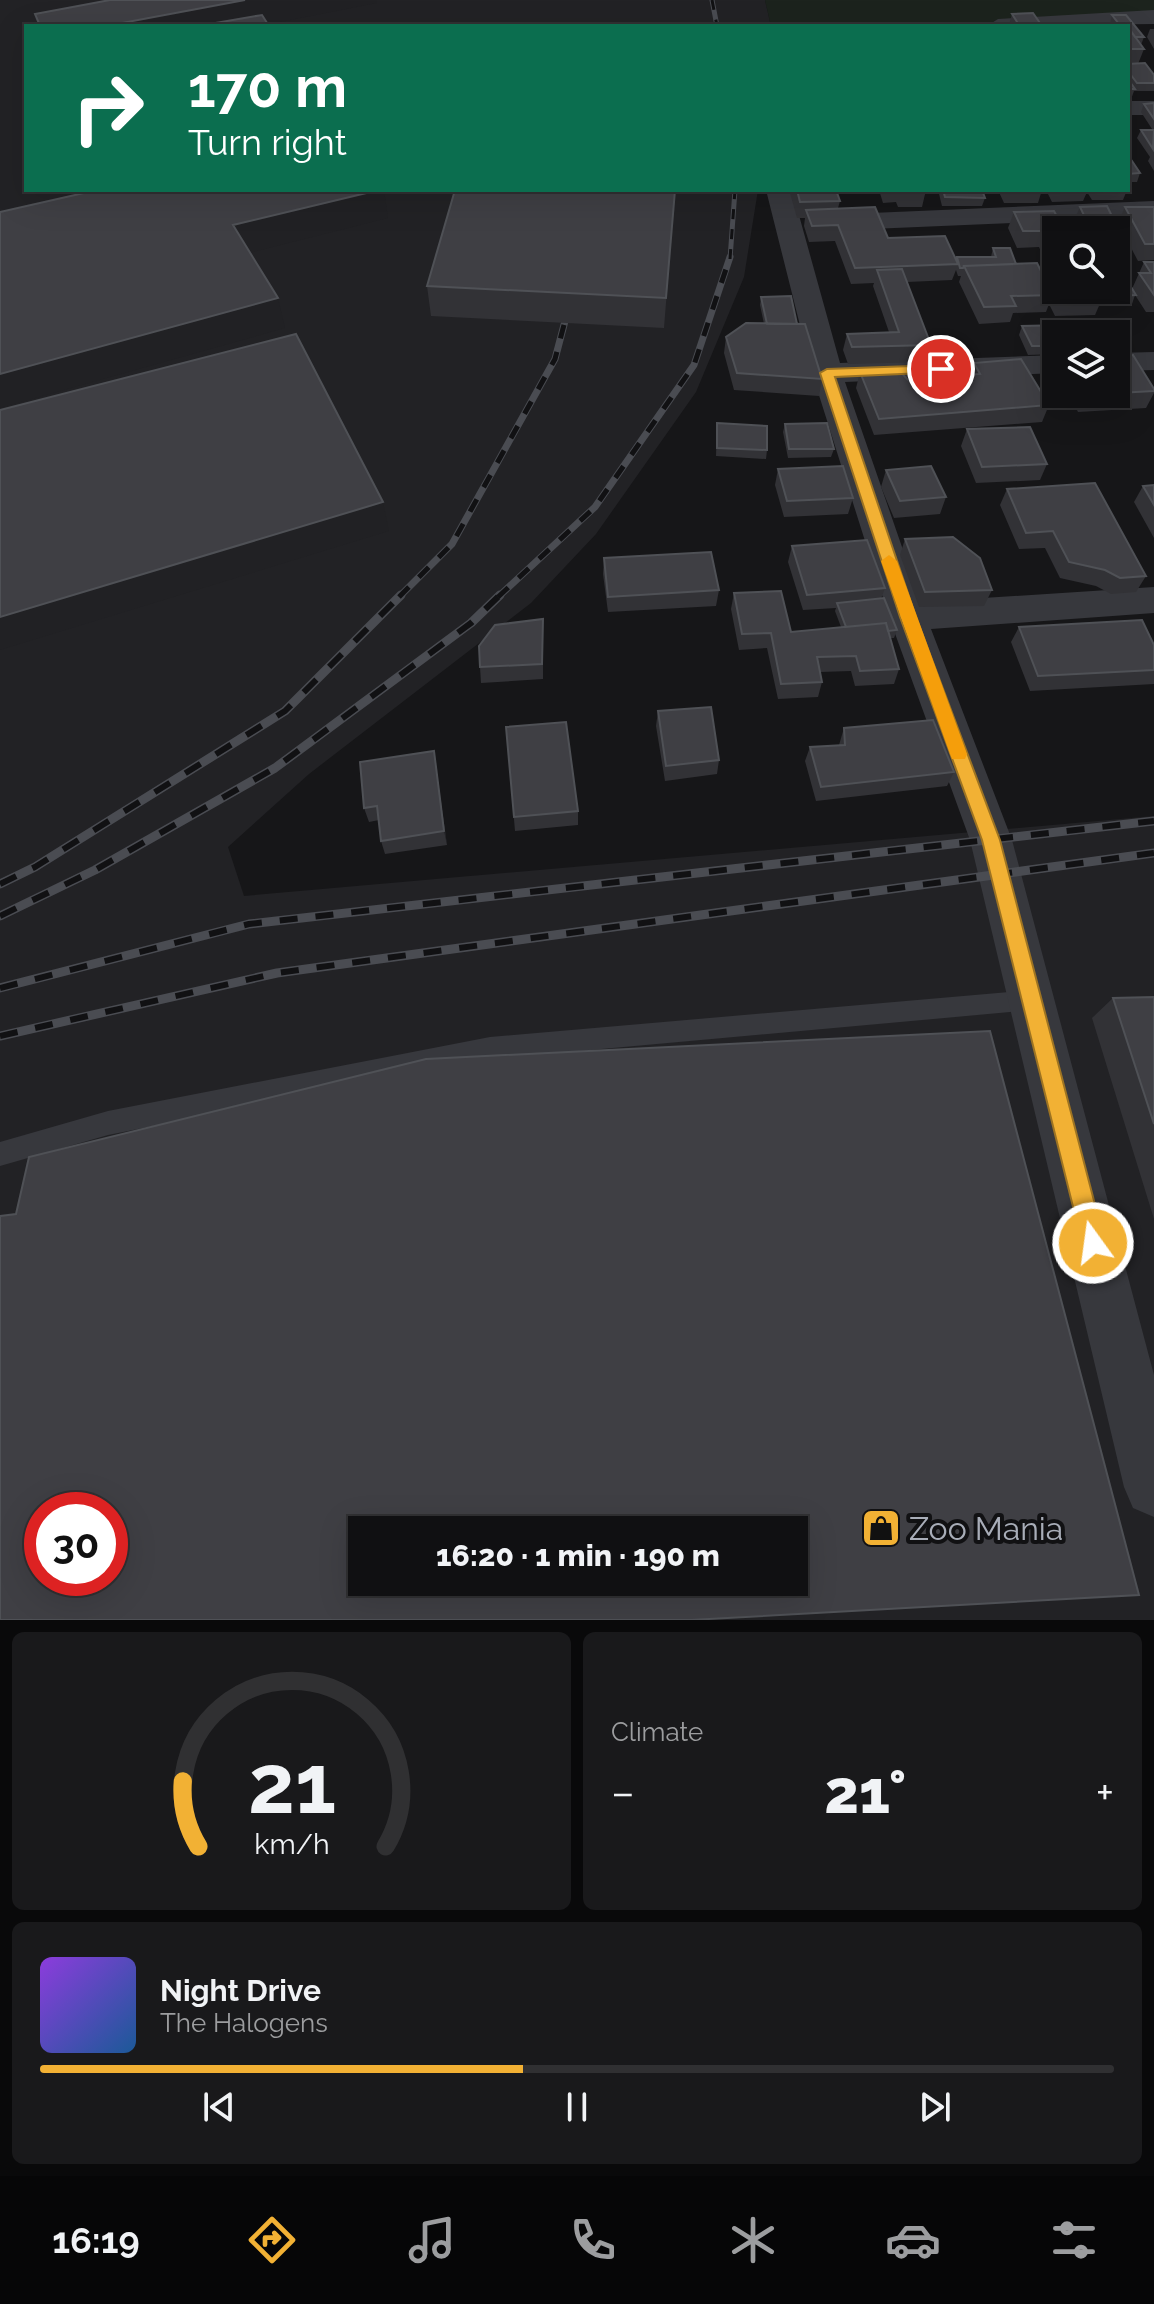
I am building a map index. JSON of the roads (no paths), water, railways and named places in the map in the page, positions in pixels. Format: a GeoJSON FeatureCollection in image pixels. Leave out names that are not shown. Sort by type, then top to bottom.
{"type":"FeatureCollection","features":[{"type":"Feature","properties":{"kind":"street"},"geometry":{"type":"LineString","coordinates":[[1033,24],[1154,17]]}},
{"type":"Feature","properties":{"kind":"street"},"geometry":{"type":"LineString","coordinates":[[1130,108],[1154,108]]}},
{"type":"Feature","properties":{"kind":"street"},"geometry":{"type":"LineString","coordinates":[[1154,209],[783,207],[827,373],[908,617],[991,840],[1154,1487]]}},
{"type":"Feature","properties":{"kind":"street"},"geometry":{"type":"LineString","coordinates":[[1130,362],[1154,361]]}},
{"type":"Feature","properties":{"kind":"street"},"geometry":{"type":"LineString","coordinates":[[827,373],[1042,365]]}},
{"type":"Feature","properties":{"kind":"street"},"geometry":{"type":"LineString","coordinates":[[908,617],[1154,600]]}},
{"type":"Feature","properties":{"kind":"lane"},"geometry":{"type":"LineString","coordinates":[[0,1154],[108,1123],[490,1048],[1033,1000]]}},
{"type":"Feature","properties":{"kind":"railway"},"geometry":{"type":"LineString","coordinates":[[712,0],[717,24]]}},
{"type":"Feature","properties":{"kind":"railway"},"geometry":{"type":"LineString","coordinates":[[730,259],[735,192]]}},
{"type":"Feature","properties":{"kind":"railway"},"geometry":{"type":"LineString","coordinates":[[498,597],[595,507],[694,365],[730,257]]}},
{"type":"Feature","properties":{"kind":"railway"},"geometry":{"type":"LineString","coordinates":[[0,884],[35,867],[285,711],[452,544],[555,359],[570,302]]}},
{"type":"Feature","properties":{"kind":"railway"},"geometry":{"type":"LineString","coordinates":[[0,916],[95,870],[275,768],[471,623],[500,595]]}},
{"type":"Feature","properties":{"kind":"railway"},"geometry":{"type":"LineString","coordinates":[[0,988],[249,924],[1154,821]]}},
{"type":"Feature","properties":{"kind":"railway"},"geometry":{"type":"LineString","coordinates":[[0,1036],[277,973],[1154,853]]}},
{"type":"Feature","properties":{"kind":"place","name":"Zoo Mania"},"geometry":{"type":"Point","coordinates":[881,1528]}}]}
